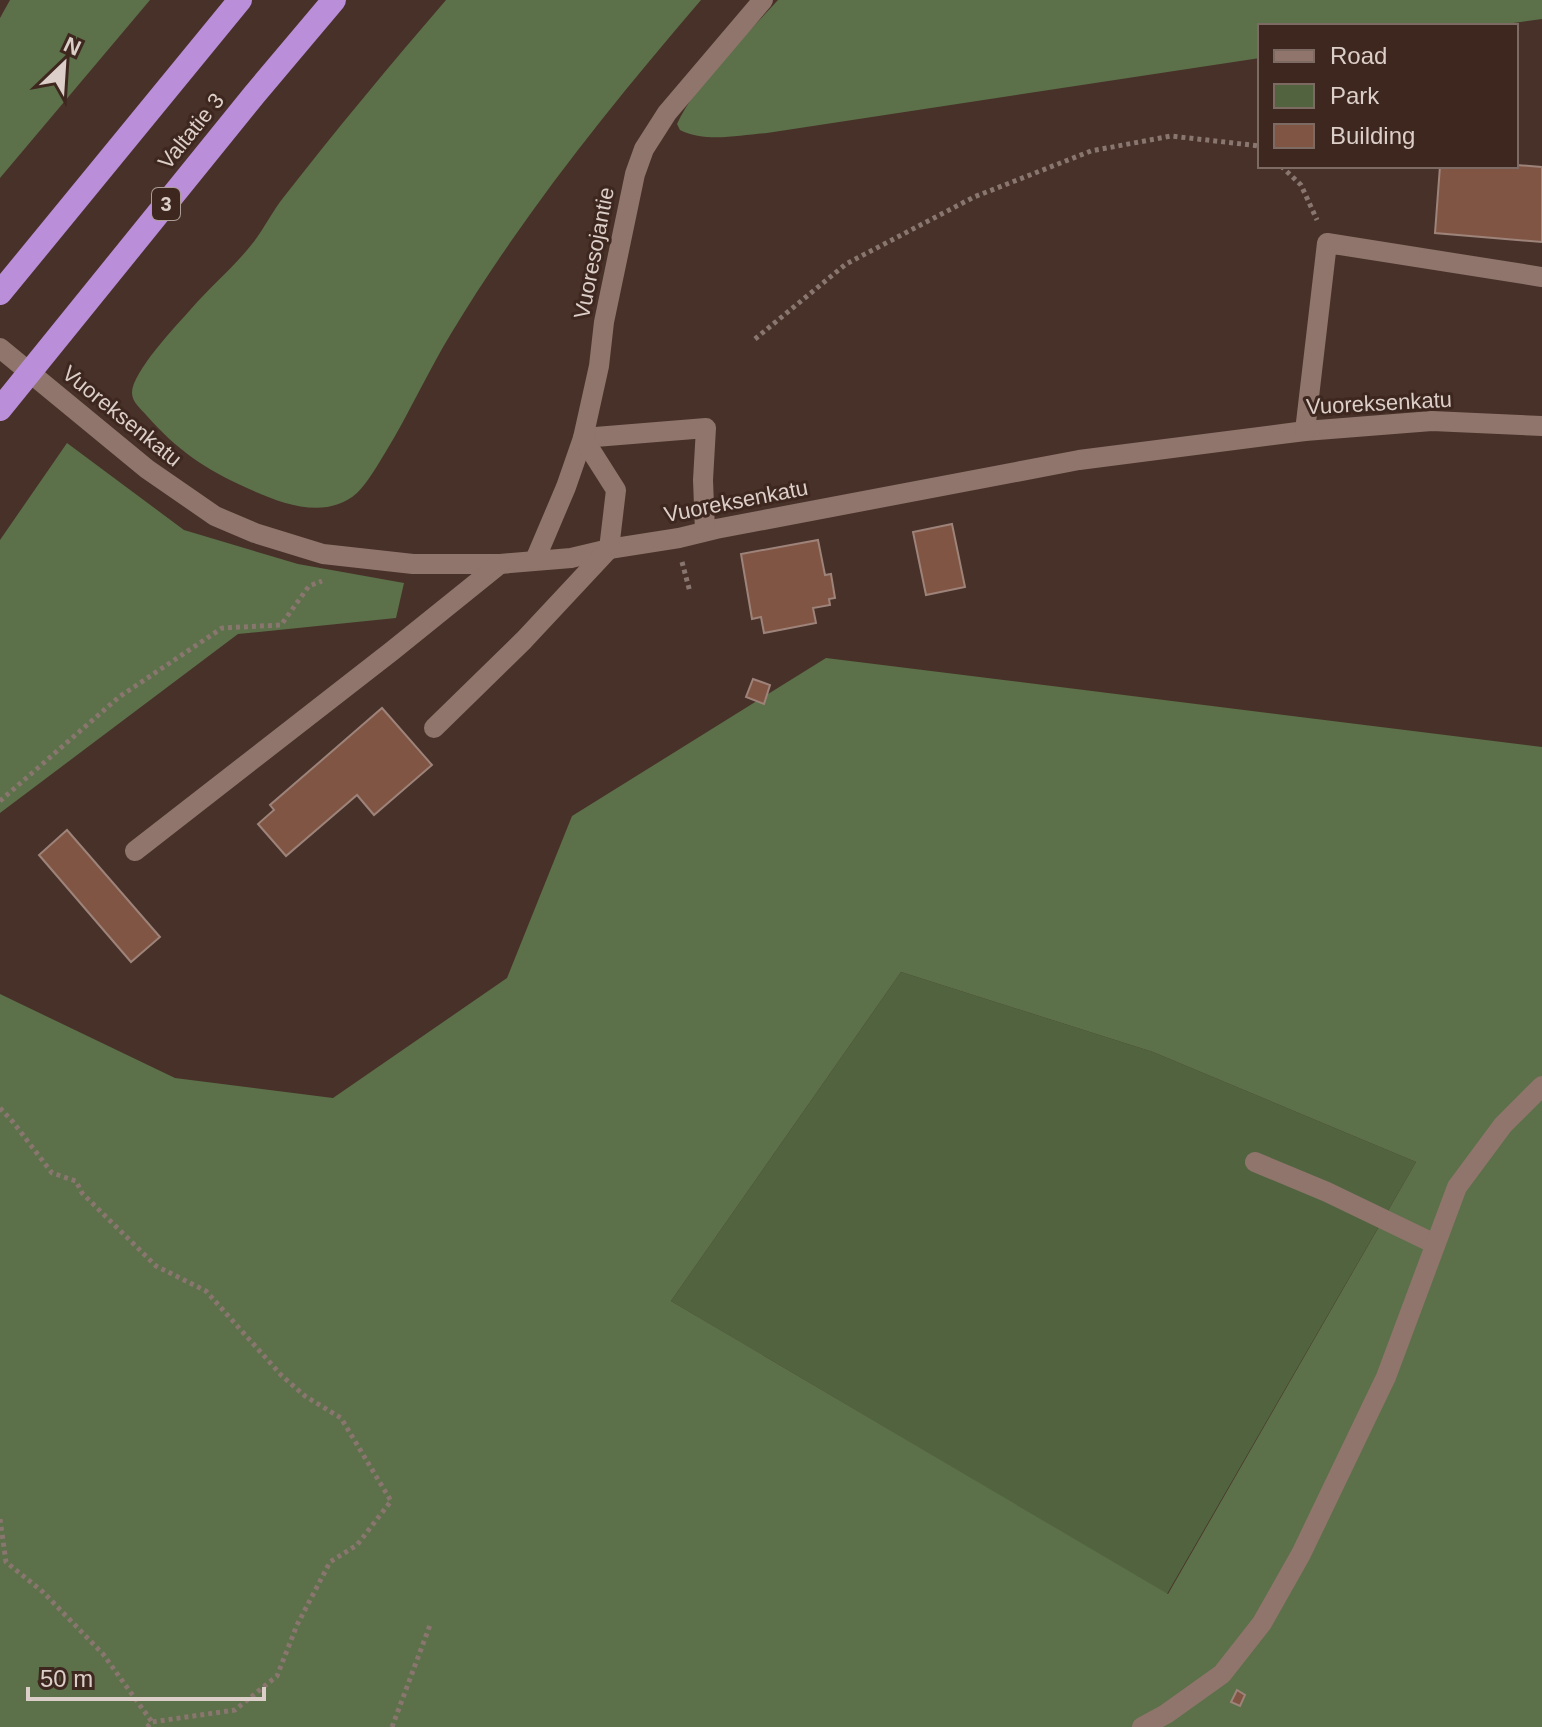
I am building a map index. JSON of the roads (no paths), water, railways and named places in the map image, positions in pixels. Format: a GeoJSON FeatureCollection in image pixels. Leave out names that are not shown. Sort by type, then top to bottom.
{"type":"FeatureCollection","features":[{"type":"Feature","properties":{"kind":"highway","name":"Valtatie 3"},"geometry":{"type":"LineString","coordinates":[[0,293],[240,0]]}},
{"type":"Feature","properties":{"kind":"highway","name":"Valtatie 3"},"geometry":{"type":"LineString","coordinates":[[0,409],[334,0]]}},
{"type":"Feature","properties":{"kind":"street","name":"Vuoresojantie"},"geometry":{"type":"LineString","coordinates":[[535,560],[583,438],[635,174],[644,149],[667,113],[763,0]]}},
{"type":"Feature","properties":{"kind":"street"},"geometry":{"type":"LineString","coordinates":[[1305,431],[1327,243],[1542,277]]}},
{"type":"Feature","properties":{"kind":"street","name":"Vuoreksenkatu"},"geometry":{"type":"LineString","coordinates":[[0,348],[147,469],[215,516],[255,533],[323,554],[413,564],[500,564],[571,558],[1079,460],[1305,431],[1432,421],[1542,426]]}},
{"type":"Feature","properties":{"kind":"street"},"geometry":{"type":"LineString","coordinates":[[434,728],[524,640],[609,549],[616,490],[583,438],[706,428],[703,480],[705,531]]}},
{"type":"Feature","properties":{"kind":"street"},"geometry":{"type":"LineString","coordinates":[[135,851],[500,564]]}},
{"type":"Feature","properties":{"kind":"street"},"geometry":{"type":"LineString","coordinates":[[1142,1727],[1166,1714],[1222,1674],[1262,1623],[1301,1554],[1386,1377],[1457,1187],[1503,1125],[1542,1086]]}},
{"type":"Feature","properties":{"kind":"street"},"geometry":{"type":"LineString","coordinates":[[1255,1162],[1435,1244]]}}]}
